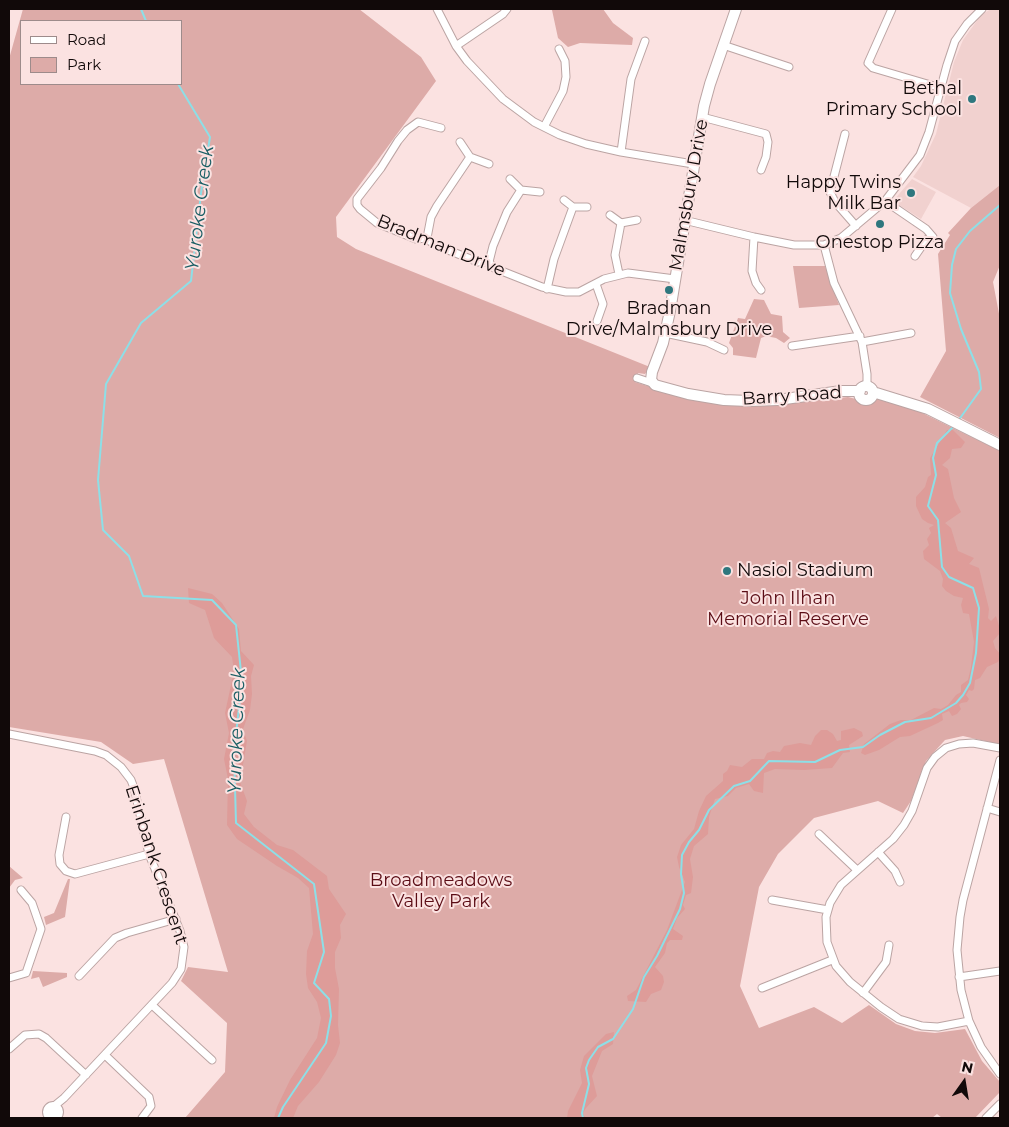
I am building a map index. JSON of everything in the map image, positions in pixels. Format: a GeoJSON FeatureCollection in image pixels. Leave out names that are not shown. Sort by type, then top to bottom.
{"type":"FeatureCollection","features":[{"type":"Feature","properties":{"kind":"street"},"geometry":{"type":"LineString","coordinates":[[437,9],[456,46],[467,61],[503,99],[534,122],[560,135],[586,144],[693,164]]}},
{"type":"Feature","properties":{"kind":"street"},"geometry":{"type":"LineString","coordinates":[[456,46],[503,14],[506,9]]}},
{"type":"Feature","properties":{"kind":"street","name":"Malmsbury Drive"},"geometry":{"type":"LineString","coordinates":[[652,384],[651,376],[665,333],[702,117],[710,84],[736,9]]}},
{"type":"Feature","properties":{"kind":"street"},"geometry":{"type":"LineString","coordinates":[[892,9],[868,63],[873,68],[941,88]]}},
{"type":"Feature","properties":{"kind":"street"},"geometry":{"type":"LineString","coordinates":[[684,220],[794,245],[824,245],[841,238],[885,201],[920,155],[929,132],[955,41],[967,24],[982,9]]}},
{"type":"Feature","properties":{"kind":"street"},"geometry":{"type":"LineString","coordinates":[[621,152],[631,79],[644,41]]}},
{"type":"Feature","properties":{"kind":"street"},"geometry":{"type":"LineString","coordinates":[[724,45],[789,67]]}},
{"type":"Feature","properties":{"kind":"street"},"geometry":{"type":"LineString","coordinates":[[544,127],[563,91],[566,77],[565,61],[558,49]]}},
{"type":"Feature","properties":{"kind":"street"},"geometry":{"type":"LineString","coordinates":[[702,117],[766,134],[768,142],[761,170]]}},
{"type":"Feature","properties":{"kind":"street","name":"Bradman Drive"},"geometry":{"type":"LineString","coordinates":[[440,128],[417,120],[398,141],[381,168],[358,197],[356,202],[360,209],[377,223],[416,239],[427,238],[433,244],[478,262],[489,262],[494,268],[547,289],[576,292],[596,284],[604,278],[619,274],[640,274],[675,279]]}},
{"type":"Feature","properties":{"kind":"street"},"geometry":{"type":"LineString","coordinates":[[845,134],[830,192],[835,202],[856,226]]}},
{"type":"Feature","properties":{"kind":"street"},"geometry":{"type":"LineString","coordinates":[[460,142],[470,157],[489,164]]}},
{"type":"Feature","properties":{"kind":"street"},"geometry":{"type":"LineString","coordinates":[[427,238],[431,217],[436,206],[470,157]]}},
{"type":"Feature","properties":{"kind":"street"},"geometry":{"type":"LineString","coordinates":[[510,179],[520,190],[540,192]]}},
{"type":"Feature","properties":{"kind":"street"},"geometry":{"type":"LineString","coordinates":[[489,262],[507,212],[520,190]]}},
{"type":"Feature","properties":{"kind":"street"},"geometry":{"type":"LineString","coordinates":[[564,200],[574,207],[587,207]]}},
{"type":"Feature","properties":{"kind":"street"},"geometry":{"type":"LineString","coordinates":[[885,201],[926,229],[933,237],[926,240],[915,256]]}},
{"type":"Feature","properties":{"kind":"street"},"geometry":{"type":"LineString","coordinates":[[547,289],[554,258],[574,207]]}},
{"type":"Feature","properties":{"kind":"street"},"geometry":{"type":"LineString","coordinates":[[610,215],[620,223],[636,220]]}},
{"type":"Feature","properties":{"kind":"street"},"geometry":{"type":"LineString","coordinates":[[619,274],[615,255],[620,223]]}},
{"type":"Feature","properties":{"kind":"street"},"geometry":{"type":"LineString","coordinates":[[754,237],[752,271],[756,283],[761,290]]}},
{"type":"Feature","properties":{"kind":"street"},"geometry":{"type":"LineString","coordinates":[[824,245],[834,283],[861,339],[867,374],[867,390]]}},
{"type":"Feature","properties":{"kind":"street"},"geometry":{"type":"LineString","coordinates":[[596,284],[603,304],[598,321]]}},
{"type":"Feature","properties":{"kind":"street"},"geometry":{"type":"LineString","coordinates":[[665,333],[707,342],[724,350]]}},
{"type":"Feature","properties":{"kind":"street"},"geometry":{"type":"LineString","coordinates":[[792,346],[911,333]]}},
{"type":"Feature","properties":{"kind":"street","name":"Barry Road"},"geometry":{"type":"LineString","coordinates":[[637,378],[688,394],[724,400],[778,400],[841,391],[867,390],[911,402],[1000,445]]}},
{"type":"Feature","properties":{"kind":"street","name":"Erinbank Crescent"},"geometry":{"type":"LineString","coordinates":[[9,734],[95,751],[106,755],[116,762],[126,773],[134,788],[149,854],[176,920],[184,946],[183,963],[172,983],[64,1098],[53,1115]]}},
{"type":"Feature","properties":{"kind":"street"},"geometry":{"type":"LineString","coordinates":[[969,1021],[938,1027],[915,1025],[891,1014],[863,993],[844,977],[832,960],[826,942],[828,910],[841,885],[893,839],[904,826],[912,811],[927,768],[940,752],[953,745],[966,743],[1000,748]]}},
{"type":"Feature","properties":{"kind":"street"},"geometry":{"type":"LineString","coordinates":[[999,1069],[980,1048],[969,1021],[958,977],[957,950],[960,917],[1000,760]]}},
{"type":"Feature","properties":{"kind":"street"},"geometry":{"type":"LineString","coordinates":[[988,808],[1000,812]]}},
{"type":"Feature","properties":{"kind":"street"},"geometry":{"type":"LineString","coordinates":[[66,816],[59,855],[60,864],[66,871],[76,874],[149,854]]}},
{"type":"Feature","properties":{"kind":"street"},"geometry":{"type":"LineString","coordinates":[[819,834],[857,870]]}},
{"type":"Feature","properties":{"kind":"street"},"geometry":{"type":"LineString","coordinates":[[878,852],[895,871],[900,882]]}},
{"type":"Feature","properties":{"kind":"street"},"geometry":{"type":"LineString","coordinates":[[9,978],[26,973],[41,929],[32,903],[21,890]]}},
{"type":"Feature","properties":{"kind":"street"},"geometry":{"type":"LineString","coordinates":[[772,900],[828,910]]}},
{"type":"Feature","properties":{"kind":"street"},"geometry":{"type":"LineString","coordinates":[[79,976],[115,938],[176,920]]}},
{"type":"Feature","properties":{"kind":"street"},"geometry":{"type":"LineString","coordinates":[[863,993],[886,962],[889,945]]}},
{"type":"Feature","properties":{"kind":"street"},"geometry":{"type":"LineString","coordinates":[[762,988],[832,960]]}},
{"type":"Feature","properties":{"kind":"street"},"geometry":{"type":"LineString","coordinates":[[958,977],[1000,971]]}},
{"type":"Feature","properties":{"kind":"street"},"geometry":{"type":"LineString","coordinates":[[152,1005],[212,1060]]}},
{"type":"Feature","properties":{"kind":"street"},"geometry":{"type":"LineString","coordinates":[[9,1049],[25,1035],[39,1034],[46,1038],[86,1075]]}},
{"type":"Feature","properties":{"kind":"street"},"geometry":{"type":"LineString","coordinates":[[105,1055],[149,1097],[151,1106],[142,1118]]}},
{"type":"Feature","properties":{"kind":"street"},"geometry":{"type":"LineString","coordinates":[[986,1118],[1000,1104]]}},
{"type":"Feature","properties":{"kind":"shaded area","name":"Bethal Primary School"},"geometry":{"type":"Polygon","coordinates":[[[991,9],[1000,9],[1000,185],[971,208],[913,177],[921,166],[936,134],[954,62],[963,40],[981,15],[991,9]]]}},
{"type":"Feature","properties":{"kind":"shaded area"},"geometry":{"type":"Polygon","coordinates":[[[912,179],[936,192],[921,219],[893,201],[912,179]]]}},
{"type":"Feature","properties":{"kind":"shaded area"},"geometry":{"type":"Polygon","coordinates":[[[947,430],[953,430],[965,442],[961,448],[952,449],[950,458],[942,465],[948,469],[954,498],[961,512],[945,523],[951,528],[958,551],[974,558],[969,564],[979,568],[989,609],[988,618],[991,621],[996,616],[1000,629],[1000,633],[993,641],[995,648],[1000,654],[1000,658],[998,662],[987,667],[980,678],[975,680],[974,689],[972,691],[969,690],[966,695],[969,699],[967,702],[959,705],[961,709],[957,714],[952,716],[949,711],[942,714],[943,720],[938,723],[910,736],[900,737],[879,750],[865,755],[861,753],[864,744],[890,724],[901,720],[911,720],[934,708],[941,709],[961,692],[961,685],[968,680],[974,642],[969,614],[963,613],[961,605],[963,598],[954,596],[946,591],[942,586],[943,579],[940,571],[924,559],[923,551],[929,545],[927,539],[931,533],[929,528],[934,525],[922,519],[916,506],[916,497],[925,487],[928,477],[931,475],[930,458],[947,430]]]}},
{"type":"Feature","properties":{"kind":"shaded area"},"geometry":{"type":"Polygon","coordinates":[[[188,588],[212,594],[222,603],[239,629],[241,651],[254,665],[251,676],[252,694],[250,710],[243,729],[247,741],[240,782],[247,801],[244,814],[254,827],[277,845],[293,850],[327,876],[329,889],[346,914],[340,925],[341,938],[335,952],[335,968],[339,989],[338,1025],[340,1043],[336,1055],[319,1082],[298,1106],[293,1118],[274,1118],[277,1107],[290,1080],[317,1038],[321,1018],[317,1002],[308,988],[306,974],[307,951],[313,934],[309,888],[298,878],[237,839],[227,825],[228,779],[224,759],[229,733],[225,713],[234,671],[232,657],[214,638],[205,610],[189,603],[188,588]]]}},
{"type":"Feature","properties":{"kind":"shaded area"},"geometry":{"type":"Polygon","coordinates":[[[854,728],[862,732],[863,736],[849,745],[850,752],[843,753],[832,768],[804,770],[775,769],[764,773],[763,793],[754,791],[749,784],[736,788],[728,796],[715,799],[709,817],[708,834],[694,846],[690,859],[693,877],[691,893],[686,895],[683,905],[685,909],[677,918],[673,929],[683,936],[682,940],[670,940],[667,943],[665,953],[655,967],[663,976],[664,982],[661,990],[651,994],[646,1002],[628,1001],[627,996],[636,990],[667,930],[685,882],[677,857],[681,845],[694,829],[706,796],[723,781],[723,774],[730,765],[742,767],[752,759],[764,759],[767,753],[773,751],[780,752],[784,746],[800,743],[811,745],[815,736],[821,730],[827,730],[833,734],[837,741],[841,740],[841,731],[854,728]]]}},
{"type":"Feature","properties":{"kind":"shaded area"},"geometry":{"type":"Polygon","coordinates":[[[614,1032],[613,1044],[602,1051],[592,1076],[597,1096],[583,1113],[585,1118],[567,1118],[568,1111],[582,1083],[580,1070],[584,1056],[606,1034],[614,1032]]]}},
{"type":"Feature","properties":{"kind":"green space","name":"Broadmeadows Valley Park"},"geometry":{"type":"Polygon","coordinates":[[[23,9],[359,9],[421,57],[436,81],[336,217],[337,237],[356,249],[650,367],[645,374],[638,373],[635,382],[660,390],[782,404],[848,397],[868,402],[875,398],[908,406],[1000,451],[1000,742],[998,744],[963,736],[945,740],[926,761],[911,801],[903,813],[878,801],[814,818],[778,854],[759,887],[740,986],[759,1028],[814,1007],[842,1023],[869,1005],[896,1024],[915,1031],[935,1033],[965,1029],[982,1061],[1000,1082],[1000,1092],[975,1118],[942,1118],[937,1114],[932,1118],[185,1118],[225,1072],[227,1023],[181,981],[188,967],[228,972],[164,759],[133,764],[101,742],[9,727],[9,59],[23,9]]]}},
{"type":"Feature","properties":{"kind":"green space"},"geometry":{"type":"Polygon","coordinates":[[[545,9],[603,9],[613,23],[633,38],[632,45],[580,43],[568,47],[558,38],[552,10],[545,9]]]}},
{"type":"Feature","properties":{"kind":"green space"},"geometry":{"type":"Polygon","coordinates":[[[1000,185],[1000,265],[993,282],[1000,319],[1000,438],[920,397],[946,351],[938,254],[950,235],[948,233],[971,208],[1000,185]]]}},
{"type":"Feature","properties":{"kind":"green space"},"geometry":{"type":"Polygon","coordinates":[[[793,266],[825,266],[839,305],[799,308],[793,266]]]}},
{"type":"Feature","properties":{"kind":"green space"},"geometry":{"type":"Polygon","coordinates":[[[754,299],[764,300],[771,314],[782,316],[783,332],[790,338],[784,343],[776,338],[766,336],[761,338],[756,358],[733,355],[733,348],[729,343],[738,318],[745,319],[754,299]]]}},
{"type":"Feature","properties":{"kind":"green space"},"geometry":{"type":"Polygon","coordinates":[[[9,866],[23,878],[15,880],[9,888],[9,866]]]}},
{"type":"Feature","properties":{"kind":"green space"},"geometry":{"type":"Polygon","coordinates":[[[68,879],[70,879],[65,917],[46,925],[44,917],[54,913],[68,879]]]}},
{"type":"Feature","properties":{"kind":"green space"},"geometry":{"type":"Polygon","coordinates":[[[33,971],[67,973],[67,977],[43,987],[39,977],[31,979],[33,971]]]}},
{"type":"Feature","properties":{"kind":"waterway","name":"Yuroke Creek"},"geometry":{"type":"LineString","coordinates":[[141,9],[146,20]]}},
{"type":"Feature","properties":{"kind":"waterway","name":"Yuroke Creek"},"geometry":{"type":"LineString","coordinates":[[179,85],[210,137],[201,193],[191,281],[141,323],[106,384],[98,480],[103,530],[129,556],[143,596],[212,600],[236,625],[242,681],[234,752],[236,823],[314,884],[324,952],[314,983],[329,999],[331,1016],[326,1043],[283,1107],[278,1118]]}},
{"type":"Feature","properties":{"kind":"waterway"},"geometry":{"type":"LineString","coordinates":[[958,421],[981,389],[979,372],[961,329],[950,293],[952,265],[956,249],[970,231],[1000,205]]}},
{"type":"Feature","properties":{"kind":"waterway"},"geometry":{"type":"LineString","coordinates":[[583,1118],[582,1113],[589,1084],[586,1068],[589,1060],[598,1047],[613,1039],[633,1009],[644,977],[657,956],[680,909],[684,893],[681,874],[682,855],[689,842],[699,830],[709,810],[734,786],[750,781],[769,761],[815,762],[840,750],[863,747],[880,735],[905,722],[931,718],[956,703],[970,683],[976,653],[979,608],[973,588],[949,577],[942,567],[938,520],[928,506],[936,475],[933,458],[937,443],[954,426]]}},
{"type":"Feature","properties":{"kind":"place","name":"Bethal Primary School"},"geometry":{"type":"Point","coordinates":[972,99]}},
{"type":"Feature","properties":{"kind":"place","name":"Happy Twins Milk Bar"},"geometry":{"type":"Point","coordinates":[911,193]}},
{"type":"Feature","properties":{"kind":"place","name":"Onestop Pizza"},"geometry":{"type":"Point","coordinates":[880,224]}},
{"type":"Feature","properties":{"kind":"place","name":"Bradman Drive/Malmsbury Drive"},"geometry":{"type":"Point","coordinates":[669,290]}},
{"type":"Feature","properties":{"kind":"place","name":"Nasiol Stadium"},"geometry":{"type":"Point","coordinates":[727,571]}},
{"type":"Feature","properties":{"kind":"park label","name":"John Ilhan Memorial Reserve"},"geometry":{"type":"Point","coordinates":[788,609]}}]}
